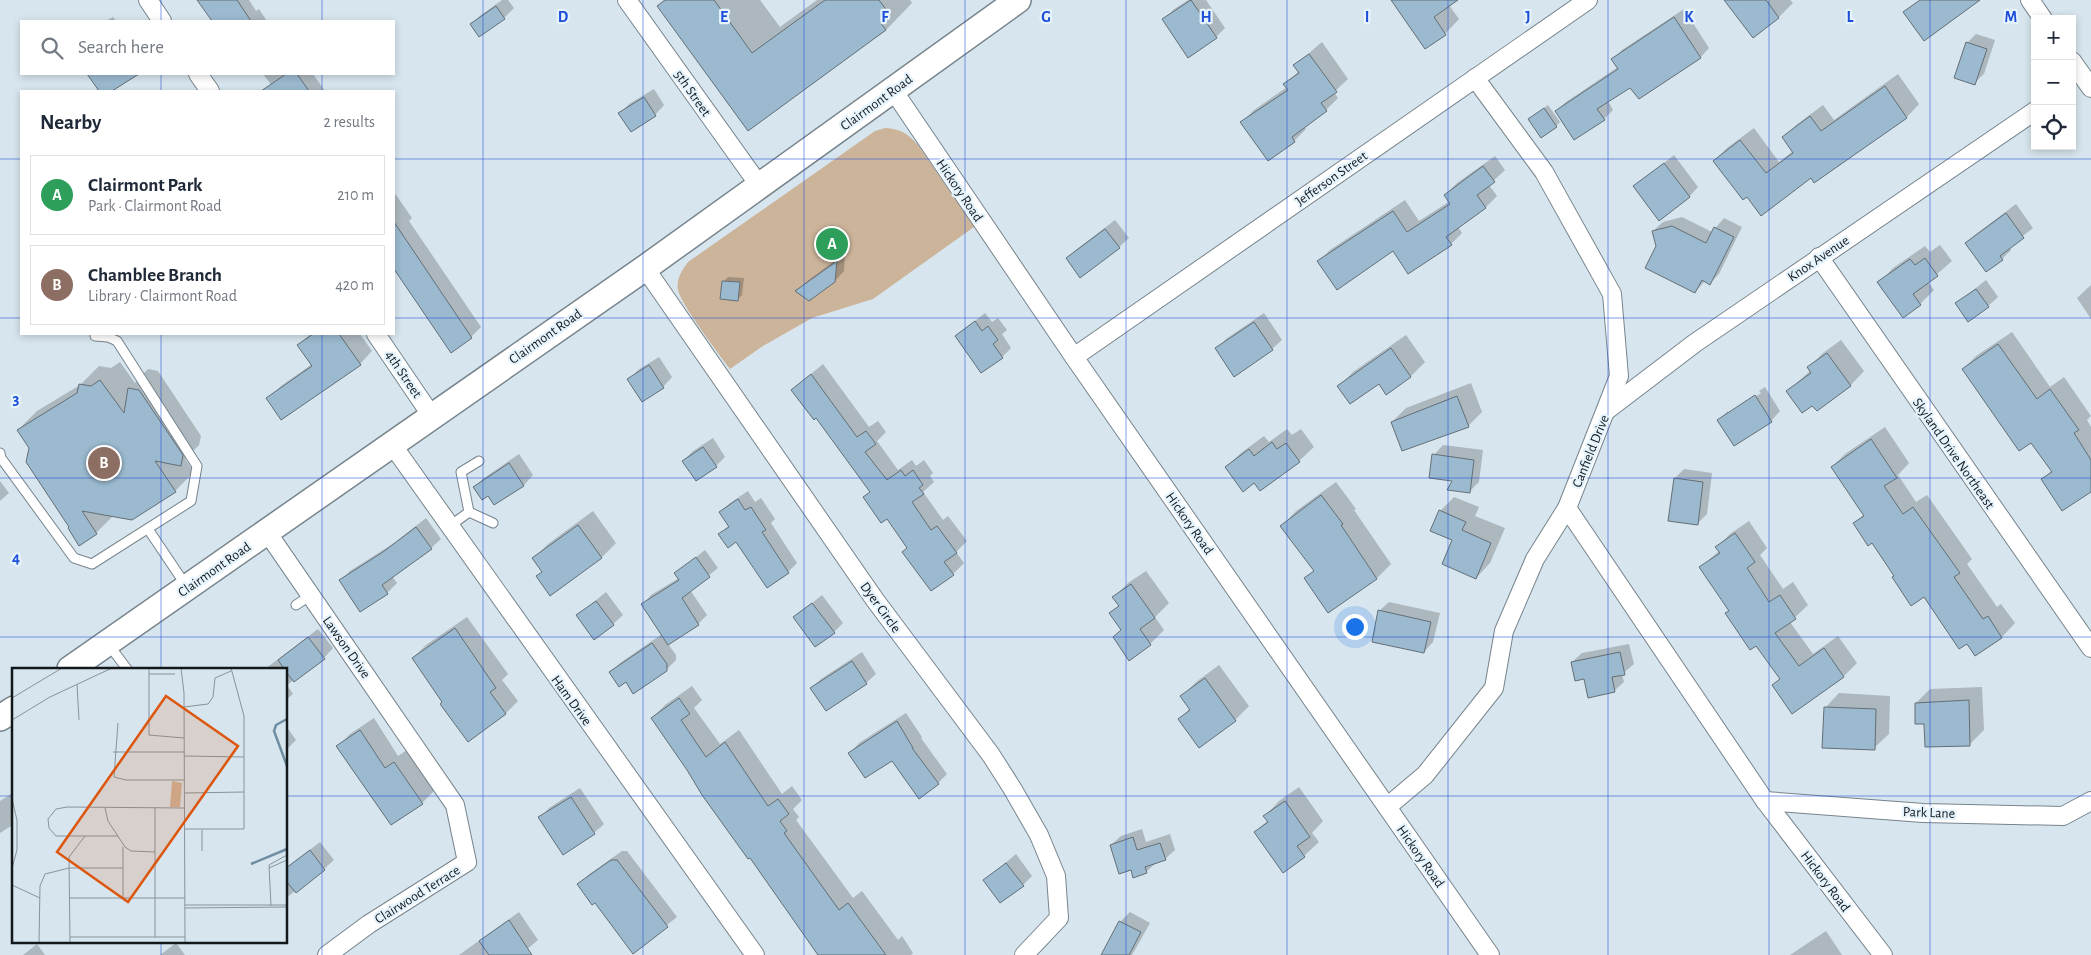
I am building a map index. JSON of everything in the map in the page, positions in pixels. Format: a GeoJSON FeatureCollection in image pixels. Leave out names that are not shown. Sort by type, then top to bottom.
{"type":"FeatureCollection","features":[{"type":"Feature","properties":{"kind":"main road","name":"Clairmont Road"},"geometry":{"type":"LineString","coordinates":[[71,668],[268,532],[431,415],[645,268],[1018,0]]}},
{"type":"Feature","properties":{"kind":"main road"},"geometry":{"type":"LineString","coordinates":[[0,718],[12,710]]}},
{"type":"Feature","properties":{"kind":"street"},"geometry":{"type":"LineString","coordinates":[[148,0],[161,20]]}},
{"type":"Feature","properties":{"kind":"street","name":"5th Street"},"geometry":{"type":"LineString","coordinates":[[627,0],[759,185]]}},
{"type":"Feature","properties":{"kind":"street","name":"Jefferson Street"},"geometry":{"type":"LineString","coordinates":[[1074,357],[1588,0]]}},
{"type":"Feature","properties":{"kind":"street"},"geometry":{"type":"LineString","coordinates":[[2030,0],[2040,15]]}},
{"type":"Feature","properties":{"kind":"street"},"geometry":{"type":"LineString","coordinates":[[2076,70],[2082,84]]}},
{"type":"Feature","properties":{"kind":"street"},"geometry":{"type":"LineString","coordinates":[[199,75],[209,90]]}},
{"type":"Feature","properties":{"kind":"street","name":"Canfield Drive"},"geometry":{"type":"LineString","coordinates":[[1387,807],[1425,775],[1494,688],[1504,630],[1535,559],[1567,508],[1607,411],[1619,376],[1612,294],[1544,172],[1475,78]]}},
{"type":"Feature","properties":{"kind":"street","name":"Hickory Road"},"geometry":{"type":"LineString","coordinates":[[893,90],[1074,357],[1490,955]]}},
{"type":"Feature","properties":{"kind":"street","name":"Knox Avenue"},"geometry":{"type":"LineString","coordinates":[[1607,411],[1695,343],[2031,114]]}},
{"type":"Feature","properties":{"kind":"street","name":"Skyland Drive Northeast"},"geometry":{"type":"LineString","coordinates":[[1819,257],[2091,648]]}},
{"type":"Feature","properties":{"kind":"street","name":"Dyer Circle"},"geometry":{"type":"LineString","coordinates":[[645,268],[876,600],[991,755],[1039,835],[1056,876],[1059,918],[1024,955]]}},
{"type":"Feature","properties":{"kind":"street","name":"4th Street"},"geometry":{"type":"LineString","coordinates":[[377,335],[431,415]]}},
{"type":"Feature","properties":{"kind":"street","name":"Ham Drive"},"geometry":{"type":"LineString","coordinates":[[392,443],[755,955]]}},
{"type":"Feature","properties":{"kind":"street","name":"Hickory Road"},"geometry":{"type":"LineString","coordinates":[[1567,508],[1764,801],[1883,955]]}},
{"type":"Feature","properties":{"kind":"street","name":"Lawson Drive"},"geometry":{"type":"LineString","coordinates":[[268,532],[427,763]]}},
{"type":"Feature","properties":{"kind":"street","name":"Clairwood Terrace"},"geometry":{"type":"LineString","coordinates":[[326,955],[369,924],[467,862],[456,805],[427,763]]}},
{"type":"Feature","properties":{"kind":"street","name":"Park Lane"},"geometry":{"type":"LineString","coordinates":[[1764,801],[1923,813],[2063,816],[2091,801]]}},
{"type":"Feature","properties":{"kind":"lane"},"geometry":{"type":"LineString","coordinates":[[0,453],[1,458],[74,558],[92,564],[191,500],[197,466],[117,340],[95,336]]}},
{"type":"Feature","properties":{"kind":"lane"},"geometry":{"type":"LineString","coordinates":[[469,512],[461,472],[479,461]]}},
{"type":"Feature","properties":{"kind":"lane"},"geometry":{"type":"LineString","coordinates":[[450,526],[469,512]]}},
{"type":"Feature","properties":{"kind":"lane"},"geometry":{"type":"LineString","coordinates":[[469,512],[493,523]]}},
{"type":"Feature","properties":{"kind":"lane"},"geometry":{"type":"LineString","coordinates":[[148,529],[187,587]]}},
{"type":"Feature","properties":{"kind":"lane"},"geometry":{"type":"LineString","coordinates":[[296,605],[311,595]]}},
{"type":"Feature","properties":{"kind":"lane"},"geometry":{"type":"LineString","coordinates":[[107,643],[126,668]]}},
{"type":"Feature","properties":{"kind":"shaded area"},"geometry":{"type":"Polygon","coordinates":[[[885,128],[903,132],[918,145],[974,227],[873,299],[812,318],[763,346],[730,369],[701,330],[680,297],[678,282],[684,268],[688,262],[875,131],[885,128]]]}},
{"type":"Feature","properties":{"kind":"building"},"geometry":{"type":"Polygon","coordinates":[[[197,0],[237,0],[250,20],[211,20],[197,0]]]}},
{"type":"Feature","properties":{"kind":"building"},"geometry":{"type":"Polygon","coordinates":[[[665,0],[714,0],[752,53],[825,0],[879,0],[890,15],[880,22],[886,30],[748,131],[657,6],[665,0]]]}},
{"type":"Feature","properties":{"kind":"building"},"geometry":{"type":"Polygon","coordinates":[[[1191,0],[1217,38],[1188,58],[1162,19],[1191,0]]]}},
{"type":"Feature","properties":{"kind":"building"},"geometry":{"type":"Polygon","coordinates":[[[1391,0],[1458,0],[1434,17],[1446,35],[1425,49],[1391,0]]]}},
{"type":"Feature","properties":{"kind":"building"},"geometry":{"type":"Polygon","coordinates":[[[1724,0],[1766,0],[1779,18],[1753,38],[1724,0]]]}},
{"type":"Feature","properties":{"kind":"building"},"geometry":{"type":"Polygon","coordinates":[[[1920,0],[1980,0],[1924,41],[1903,12],[1920,0]]]}},
{"type":"Feature","properties":{"kind":"building"},"geometry":{"type":"Polygon","coordinates":[[[496,6],[505,19],[479,37],[470,24],[496,6]]]}},
{"type":"Feature","properties":{"kind":"building"},"geometry":{"type":"Polygon","coordinates":[[[1674,17],[1701,58],[1639,99],[1630,88],[1597,109],[1605,120],[1574,140],[1555,111],[1618,69],[1611,59],[1674,17]]]}},
{"type":"Feature","properties":{"kind":"building"},"geometry":{"type":"Polygon","coordinates":[[[1966,42],[1987,49],[1975,85],[1954,78],[1966,42]]]}},
{"type":"Feature","properties":{"kind":"building"},"geometry":{"type":"Polygon","coordinates":[[[1309,54],[1337,92],[1321,103],[1327,111],[1292,137],[1295,142],[1268,161],[1240,122],[1288,90],[1283,84],[1299,73],[1293,65],[1309,54]]]}},
{"type":"Feature","properties":{"kind":"building"},"geometry":{"type":"Polygon","coordinates":[[[88,75],[137,75],[114,90],[98,90],[88,75]]]}},
{"type":"Feature","properties":{"kind":"building"},"geometry":{"type":"Polygon","coordinates":[[[285,75],[298,75],[308,90],[262,90],[285,75]]]}},
{"type":"Feature","properties":{"kind":"building"},"geometry":{"type":"Polygon","coordinates":[[[1885,86],[1907,118],[1814,183],[1811,178],[1761,216],[1747,197],[1743,200],[1713,161],[1740,140],[1766,173],[1793,153],[1782,137],[1810,116],[1821,131],[1885,86]]]}},
{"type":"Feature","properties":{"kind":"building"},"geometry":{"type":"Polygon","coordinates":[[[644,97],[656,116],[631,132],[618,113],[644,97]]]}},
{"type":"Feature","properties":{"kind":"building"},"geometry":{"type":"Polygon","coordinates":[[[1544,108],[1557,127],[1541,138],[1528,119],[1544,108]]]}},
{"type":"Feature","properties":{"kind":"building"},"geometry":{"type":"Polygon","coordinates":[[[1664,163],[1690,197],[1659,221],[1633,186],[1664,163]]]}},
{"type":"Feature","properties":{"kind":"building"},"geometry":{"type":"Polygon","coordinates":[[[1483,166],[1495,182],[1477,195],[1486,208],[1446,237],[1452,245],[1408,274],[1393,251],[1337,290],[1317,261],[1393,211],[1407,232],[1450,204],[1444,195],[1483,166]]]}},
{"type":"Feature","properties":{"kind":"building"},"geometry":{"type":"Polygon","coordinates":[[[2006,213],[2024,238],[2000,256],[2003,260],[1986,272],[1965,243],[2006,213]]]}},
{"type":"Feature","properties":{"kind":"building"},"geometry":{"type":"Polygon","coordinates":[[[395,223],[472,338],[451,353],[395,270],[395,223]]]}},
{"type":"Feature","properties":{"kind":"building"},"geometry":{"type":"Polygon","coordinates":[[[1672,226],[1706,243],[1714,227],[1734,237],[1710,285],[1702,280],[1695,293],[1645,268],[1656,246],[1652,231],[1672,226]]]}},
{"type":"Feature","properties":{"kind":"building"},"geometry":{"type":"Polygon","coordinates":[[[1105,229],[1120,248],[1080,278],[1066,258],[1105,229]]]}},
{"type":"Feature","properties":{"kind":"building"},"geometry":{"type":"Polygon","coordinates":[[[1925,258],[1938,276],[1913,294],[1921,305],[1903,318],[1877,282],[1910,259],[1915,265],[1925,258]]]}},
{"type":"Feature","properties":{"kind":"building"},"geometry":{"type":"Polygon","coordinates":[[[837,261],[835,282],[809,301],[795,291],[837,261]]]}},
{"type":"Feature","properties":{"kind":"building"},"geometry":{"type":"Polygon","coordinates":[[[722,281],[740,282],[738,301],[720,299],[722,281]]]}},
{"type":"Feature","properties":{"kind":"building"},"geometry":{"type":"Polygon","coordinates":[[[1976,289],[1989,307],[1968,322],[1955,303],[1976,289]]]}},
{"type":"Feature","properties":{"kind":"building"},"geometry":{"type":"Polygon","coordinates":[[[975,321],[982,331],[988,326],[998,340],[993,344],[1003,358],[981,373],[955,336],[975,321]]]}},
{"type":"Feature","properties":{"kind":"building"},"geometry":{"type":"Polygon","coordinates":[[[1254,322],[1273,350],[1234,377],[1215,348],[1254,322]]]}},
{"type":"Feature","properties":{"kind":"building"},"geometry":{"type":"Polygon","coordinates":[[[312,335],[340,335],[361,365],[281,420],[266,398],[312,366],[297,345],[312,335]]]}},
{"type":"Feature","properties":{"kind":"building"},"geometry":{"type":"Polygon","coordinates":[[[1998,344],[2037,399],[2050,389],[2079,430],[2074,433],[2091,460],[2091,492],[2062,511],[2041,479],[2052,472],[2031,443],[2019,451],[1962,369],[1998,344]]]}},
{"type":"Feature","properties":{"kind":"building"},"geometry":{"type":"Polygon","coordinates":[[[1391,348],[1411,377],[1386,395],[1379,384],[1350,404],[1337,386],[1391,348]]]}},
{"type":"Feature","properties":{"kind":"building"},"geometry":{"type":"Polygon","coordinates":[[[1827,353],[1851,386],[1817,411],[1812,406],[1802,413],[1786,391],[1811,373],[1807,367],[1827,353]]]}},
{"type":"Feature","properties":{"kind":"building"},"geometry":{"type":"Polygon","coordinates":[[[649,365],[664,388],[642,402],[627,379],[649,365]]]}},
{"type":"Feature","properties":{"kind":"building"},"geometry":{"type":"Polygon","coordinates":[[[811,374],[857,437],[866,431],[876,444],[865,452],[887,480],[901,470],[905,476],[913,470],[923,485],[919,488],[924,494],[912,502],[931,530],[937,526],[957,553],[944,562],[954,575],[931,591],[902,552],[907,548],[887,519],[881,523],[863,497],[870,492],[816,418],[814,420],[791,390],[811,374]]]}},
{"type":"Feature","properties":{"kind":"building"},"geometry":{"type":"Polygon","coordinates":[[[100,380],[124,413],[128,388],[139,390],[183,455],[181,466],[155,461],[176,492],[132,520],[82,511],[97,534],[79,546],[69,527],[26,462],[29,448],[17,430],[77,393],[79,384],[91,386],[100,380]]]}},
{"type":"Feature","properties":{"kind":"building"},"geometry":{"type":"Polygon","coordinates":[[[1755,395],[1772,422],[1734,446],[1717,420],[1755,395]]]}},
{"type":"Feature","properties":{"kind":"building"},"geometry":{"type":"Polygon","coordinates":[[[1457,396],[1469,427],[1402,451],[1391,422],[1457,396]]]}},
{"type":"Feature","properties":{"kind":"building"},"geometry":{"type":"Polygon","coordinates":[[[1871,439],[1897,478],[1884,486],[1903,514],[1913,507],[1960,573],[1954,577],[1983,619],[1988,616],[2002,638],[1975,656],[1967,644],[1959,649],[1924,597],[1911,606],[1872,543],[1868,546],[1853,523],[1864,516],[1831,467],[1871,439]]]}},
{"type":"Feature","properties":{"kind":"building"},"geometry":{"type":"Polygon","coordinates":[[[1272,442],[1277,449],[1286,443],[1300,462],[1260,491],[1254,483],[1243,492],[1225,467],[1249,449],[1254,456],[1272,442]]]}},
{"type":"Feature","properties":{"kind":"building"},"geometry":{"type":"Polygon","coordinates":[[[703,447],[717,467],[696,481],[682,461],[703,447]]]}},
{"type":"Feature","properties":{"kind":"building"},"geometry":{"type":"Polygon","coordinates":[[[1432,454],[1474,460],[1470,493],[1447,490],[1452,481],[1429,478],[1432,454]]]}},
{"type":"Feature","properties":{"kind":"building"},"geometry":{"type":"Polygon","coordinates":[[[509,463],[524,486],[494,505],[488,496],[482,500],[473,487],[509,463]]]}},
{"type":"Feature","properties":{"kind":"building"},"geometry":{"type":"Polygon","coordinates":[[[1674,478],[1703,482],[1698,525],[1668,521],[1674,478]]]}},
{"type":"Feature","properties":{"kind":"building"},"geometry":{"type":"Polygon","coordinates":[[[1321,495],[1343,524],[1341,525],[1377,579],[1328,613],[1304,578],[1314,571],[1280,526],[1321,495]]]}},
{"type":"Feature","properties":{"kind":"building"},"geometry":{"type":"Polygon","coordinates":[[[738,499],[745,510],[751,507],[766,530],[762,532],[789,573],[767,588],[736,542],[728,548],[718,534],[729,527],[719,512],[738,499]]]}},
{"type":"Feature","properties":{"kind":"building"},"geometry":{"type":"Polygon","coordinates":[[[1439,510],[1466,522],[1462,530],[1491,543],[1476,579],[1442,564],[1452,540],[1430,531],[1439,510]]]}},
{"type":"Feature","properties":{"kind":"building"},"geometry":{"type":"Polygon","coordinates":[[[578,525],[602,558],[550,596],[536,576],[542,572],[532,558],[578,525]]]}},
{"type":"Feature","properties":{"kind":"building"},"geometry":{"type":"Polygon","coordinates":[[[416,527],[432,549],[382,585],[388,594],[360,612],[339,580],[383,552],[416,527]]]}},
{"type":"Feature","properties":{"kind":"building"},"geometry":{"type":"Polygon","coordinates":[[[1735,533],[1755,562],[1747,568],[1769,602],[1780,595],[1796,619],[1775,633],[1799,666],[1824,648],[1844,677],[1792,714],[1772,685],[1780,679],[1756,646],[1750,650],[1725,613],[1729,611],[1699,567],[1720,553],[1715,547],[1735,533]]]}},
{"type":"Feature","properties":{"kind":"building"},"geometry":{"type":"Polygon","coordinates":[[[696,557],[710,577],[682,598],[699,625],[668,645],[641,604],[679,580],[674,573],[696,557]]]}},
{"type":"Feature","properties":{"kind":"building"},"geometry":{"type":"Polygon","coordinates":[[[1131,584],[1155,618],[1140,629],[1151,645],[1129,661],[1113,637],[1121,630],[1109,613],[1119,606],[1112,597],[1131,584]]]}},
{"type":"Feature","properties":{"kind":"building"},"geometry":{"type":"Polygon","coordinates":[[[596,601],[614,625],[594,640],[576,615],[596,601]]]}},
{"type":"Feature","properties":{"kind":"building"},"geometry":{"type":"Polygon","coordinates":[[[812,603],[835,633],[815,647],[793,617],[812,603]]]}},
{"type":"Feature","properties":{"kind":"building"},"geometry":{"type":"Polygon","coordinates":[[[1378,610],[1431,622],[1424,653],[1372,642],[1378,610]]]}},
{"type":"Feature","properties":{"kind":"building"},"geometry":{"type":"Polygon","coordinates":[[[455,628],[496,688],[490,692],[506,714],[468,742],[440,704],[442,702],[412,658],[455,628]]]}},
{"type":"Feature","properties":{"kind":"building"},"geometry":{"type":"Polygon","coordinates":[[[308,637],[325,659],[294,682],[288,674],[288,668],[283,668],[278,660],[308,637]]]}},
{"type":"Feature","properties":{"kind":"building"},"geometry":{"type":"Polygon","coordinates":[[[652,643],[667,664],[667,671],[633,694],[626,682],[619,687],[609,672],[652,643]]]}},
{"type":"Feature","properties":{"kind":"building"},"geometry":{"type":"Polygon","coordinates":[[[1620,652],[1625,675],[1612,677],[1615,692],[1588,698],[1584,679],[1575,681],[1571,662],[1620,652]]]}},
{"type":"Feature","properties":{"kind":"building"},"geometry":{"type":"Polygon","coordinates":[[[852,661],[867,684],[826,711],[810,688],[852,661]]]}},
{"type":"Feature","properties":{"kind":"building"},"geometry":{"type":"Polygon","coordinates":[[[1205,678],[1236,721],[1199,748],[1178,719],[1190,710],[1180,696],[1205,678]]]}},
{"type":"Feature","properties":{"kind":"building"},"geometry":{"type":"Polygon","coordinates":[[[679,698],[690,714],[681,720],[706,757],[725,742],[768,806],[778,799],[789,814],[780,821],[787,831],[784,833],[839,910],[848,903],[886,955],[818,955],[750,858],[748,859],[702,795],[651,718],[679,698]]]}},
{"type":"Feature","properties":{"kind":"building"},"geometry":{"type":"Polygon","coordinates":[[[1969,700],[1970,746],[1925,747],[1924,724],[1915,724],[1915,703],[1969,700]]]}},
{"type":"Feature","properties":{"kind":"building"},"geometry":{"type":"Polygon","coordinates":[[[1824,707],[1876,709],[1875,750],[1822,748],[1824,707]]]}},
{"type":"Feature","properties":{"kind":"building"},"geometry":{"type":"Polygon","coordinates":[[[897,721],[912,748],[939,784],[919,799],[892,761],[865,778],[848,753],[897,721]]]}},
{"type":"Feature","properties":{"kind":"building"},"geometry":{"type":"Polygon","coordinates":[[[360,730],[385,768],[394,762],[423,804],[391,825],[336,746],[360,730]]]}},
{"type":"Feature","properties":{"kind":"building"},"geometry":{"type":"Polygon","coordinates":[[[571,797],[595,834],[563,855],[538,817],[571,797]]]}},
{"type":"Feature","properties":{"kind":"building"},"geometry":{"type":"Polygon","coordinates":[[[1285,801],[1310,837],[1297,846],[1305,857],[1283,873],[1254,832],[1268,822],[1263,816],[1285,801]]]}},
{"type":"Feature","properties":{"kind":"building"},"geometry":{"type":"Polygon","coordinates":[[[1133,837],[1137,850],[1160,843],[1166,860],[1145,867],[1147,873],[1133,878],[1131,870],[1119,874],[1110,845],[1133,837]]]}},
{"type":"Feature","properties":{"kind":"building"},"geometry":{"type":"Polygon","coordinates":[[[310,850],[325,870],[296,893],[288,883],[288,866],[310,850]]]}},
{"type":"Feature","properties":{"kind":"building"},"geometry":{"type":"Polygon","coordinates":[[[611,860],[617,860],[668,927],[633,954],[595,903],[592,905],[577,884],[611,860]]]}},
{"type":"Feature","properties":{"kind":"building"},"geometry":{"type":"Polygon","coordinates":[[[1006,863],[1024,886],[1000,903],[983,880],[1006,863]]]}},
{"type":"Feature","properties":{"kind":"building"},"geometry":{"type":"Polygon","coordinates":[[[509,920],[532,955],[489,955],[479,941],[509,920]]]}},
{"type":"Feature","properties":{"kind":"building"},"geometry":{"type":"Polygon","coordinates":[[[1119,921],[1141,932],[1129,955],[1101,955],[1119,921]]]}},
{"type":"Feature","properties":{"kind":"place","name":"Clairmont Park"},"geometry":{"type":"Point","coordinates":[832,244]}},
{"type":"Feature","properties":{"kind":"place","name":"Chamblee Branch"},"geometry":{"type":"Point","coordinates":[104,463]}}]}
